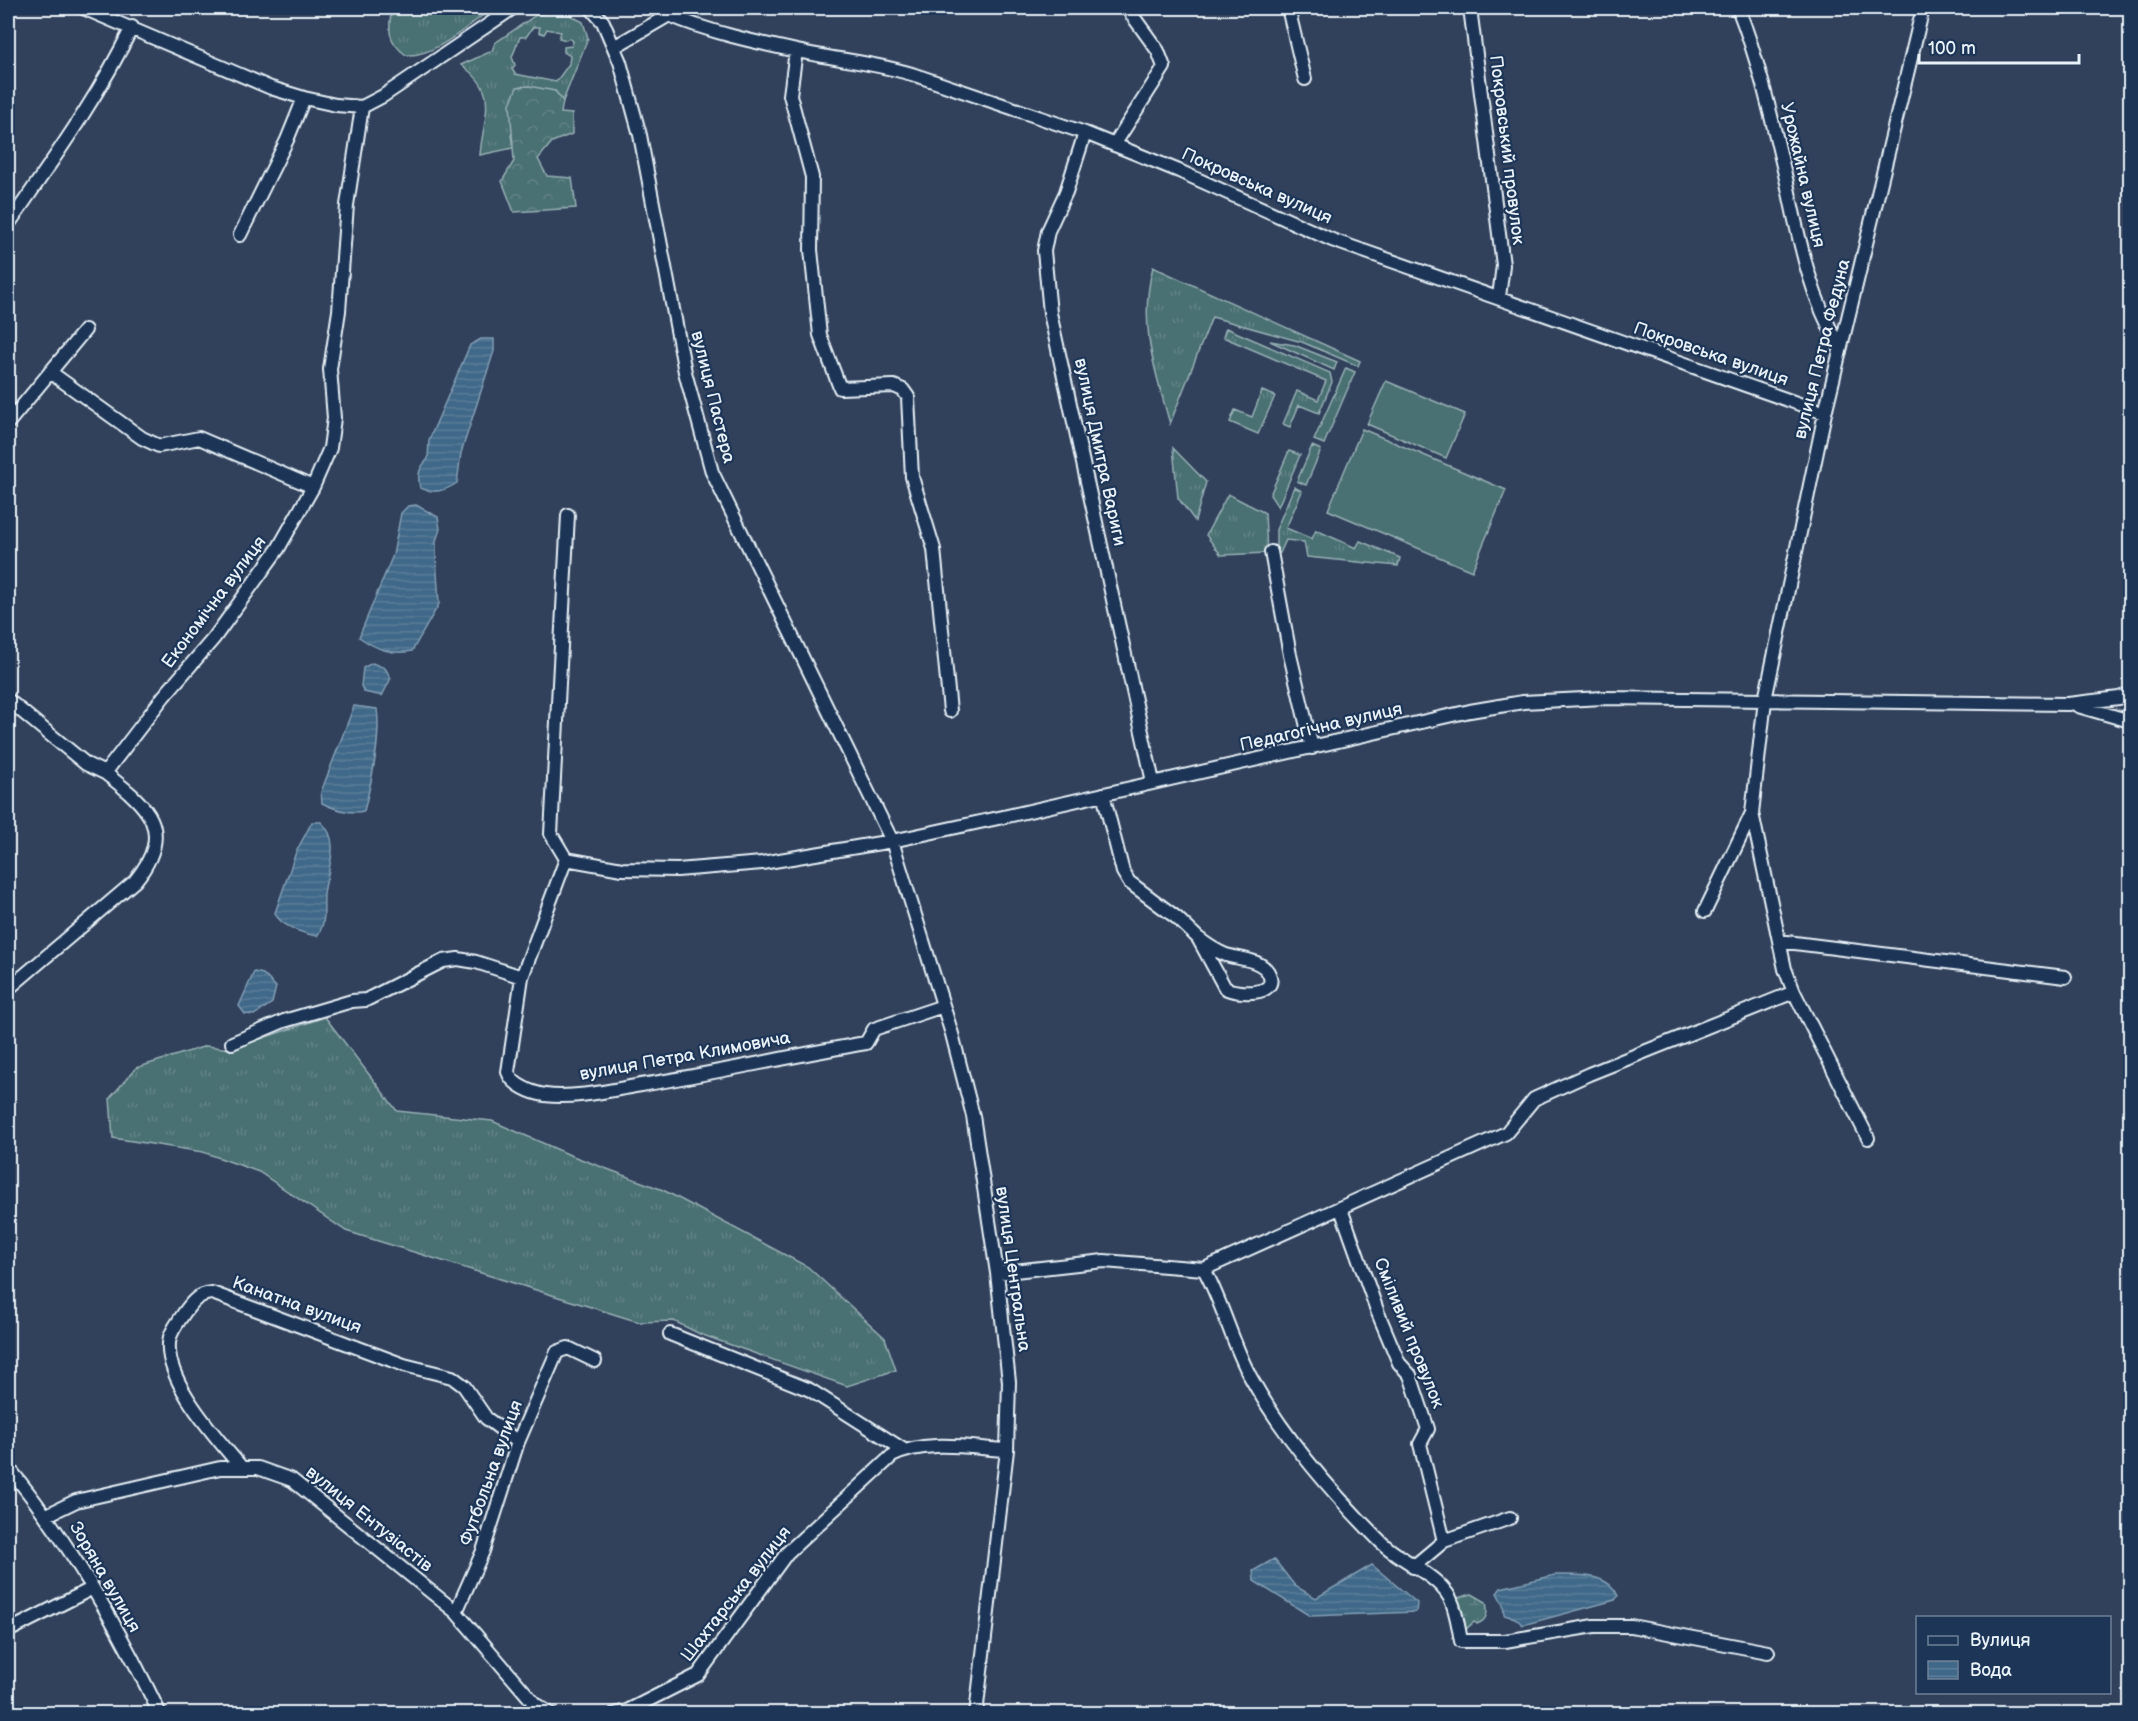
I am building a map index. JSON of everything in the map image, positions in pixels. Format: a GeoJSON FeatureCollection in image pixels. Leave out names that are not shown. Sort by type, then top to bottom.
{"type":"FeatureCollection","features":[{"type":"Feature","properties":{"kind":"street"},"geometry":{"type":"LineString","coordinates":[[82,8],[271,87],[336,105],[362,106],[383,96],[513,8]]}},
{"type":"Feature","properties":{"kind":"street","name":"вулиця Пастера"},"geometry":{"type":"LineString","coordinates":[[591,8],[608,33],[614,47],[640,135],[686,372],[712,472],[892,841]]}},
{"type":"Feature","properties":{"kind":"street"},"geometry":{"type":"LineString","coordinates":[[604,8],[608,33]]}},
{"type":"Feature","properties":{"kind":"street"},"geometry":{"type":"LineString","coordinates":[[1114,145],[1164,67],[1158,51],[1127,8]]}},
{"type":"Feature","properties":{"kind":"street"},"geometry":{"type":"LineString","coordinates":[[1288,8],[1305,78]]}},
{"type":"Feature","properties":{"kind":"street","name":"Покровський провулок"},"geometry":{"type":"LineString","coordinates":[[1470,8],[1503,265],[1498,297]]}},
{"type":"Feature","properties":{"kind":"street","name":"Урожайна вулиця"},"geometry":{"type":"LineString","coordinates":[[1738,8],[1755,50],[1804,262],[1830,331],[1840,347]]}},
{"type":"Feature","properties":{"kind":"street","name":"вулиця Петра Федуна"},"geometry":{"type":"LineString","coordinates":[[1752,813],[1765,700],[1825,413],[1923,8]]}},
{"type":"Feature","properties":{"kind":"street"},"geometry":{"type":"LineString","coordinates":[[614,47],[667,11]]}},
{"type":"Feature","properties":{"kind":"street","name":"Покровська вулиця"},"geometry":{"type":"LineString","coordinates":[[667,11],[692,25],[796,51],[896,68],[1085,133],[1332,240],[1825,413]]}},
{"type":"Feature","properties":{"kind":"street"},"geometry":{"type":"LineString","coordinates":[[8,225],[78,123],[116,61],[132,27]]}},
{"type":"Feature","properties":{"kind":"street"},"geometry":{"type":"LineString","coordinates":[[796,51],[790,95],[812,177],[811,250],[820,335],[840,388],[894,386],[903,390],[908,397],[912,477],[934,549],[950,711]]}},
{"type":"Feature","properties":{"kind":"street"},"geometry":{"type":"LineString","coordinates":[[240,235],[287,140],[304,98]]}},
{"type":"Feature","properties":{"kind":"street","name":"Економічна вулиця"},"geometry":{"type":"LineString","coordinates":[[105,773],[246,595],[278,549],[313,487],[330,448],[333,433],[330,369],[339,311],[347,205],[362,106]]}},
{"type":"Feature","properties":{"kind":"street","name":"вулиця Дмитра Вариги"},"geometry":{"type":"LineString","coordinates":[[1085,133],[1066,192],[1048,231],[1044,251],[1044,273],[1050,313],[1153,782]]}},
{"type":"Feature","properties":{"kind":"street"},"geometry":{"type":"LineString","coordinates":[[8,423],[85,330]]}},
{"type":"Feature","properties":{"kind":"street"},"geometry":{"type":"LineString","coordinates":[[50,372],[142,438],[159,446],[199,438],[313,487]]}},
{"type":"Feature","properties":{"kind":"street"},"geometry":{"type":"LineString","coordinates":[[568,515],[551,834],[566,859],[622,869],[677,870],[762,863],[892,841]]}},
{"type":"Feature","properties":{"kind":"street"},"geometry":{"type":"LineString","coordinates":[[1270,552],[1290,655],[1312,748]]}},
{"type":"Feature","properties":{"kind":"street"},"geometry":{"type":"LineString","coordinates":[[2068,704],[2119,698],[2130,694]]}},
{"type":"Feature","properties":{"kind":"street","name":"Педагогічна вулиця"},"geometry":{"type":"LineString","coordinates":[[892,841],[1470,711],[1523,702],[1604,698],[1832,699],[2068,704]]}},
{"type":"Feature","properties":{"kind":"street"},"geometry":{"type":"LineString","coordinates":[[8,700],[86,764],[105,773],[142,803],[154,831],[154,850],[147,865],[135,881],[8,989]]}},
{"type":"Feature","properties":{"kind":"street"},"geometry":{"type":"LineString","coordinates":[[2068,704],[2130,721]]}},
{"type":"Feature","properties":{"kind":"street"},"geometry":{"type":"LineString","coordinates":[[1103,794],[1123,872],[1129,882],[1177,918],[1198,938],[1227,955],[1263,967],[1269,974],[1269,981],[1265,988],[1243,994],[1225,988],[1198,938]]}},
{"type":"Feature","properties":{"kind":"street"},"geometry":{"type":"LineString","coordinates":[[1704,910],[1752,813]]}},
{"type":"Feature","properties":{"kind":"street"},"geometry":{"type":"LineString","coordinates":[[1752,813],[1779,941],[1794,992],[1868,1137]]}},
{"type":"Feature","properties":{"kind":"street","name":"вулиця Центральна"},"geometry":{"type":"LineString","coordinates":[[892,841],[943,1006],[973,1116],[997,1273],[1009,1382],[1007,1450],[976,1713]]}},
{"type":"Feature","properties":{"kind":"street","name":"вулиця Петра Климовича"},"geometry":{"type":"LineString","coordinates":[[566,859],[522,977],[508,1072],[516,1084],[545,1095],[608,1090],[866,1043],[874,1029],[943,1006]]}},
{"type":"Feature","properties":{"kind":"street"},"geometry":{"type":"LineString","coordinates":[[1779,941],[2065,977]]}},
{"type":"Feature","properties":{"kind":"street"},"geometry":{"type":"LineString","coordinates":[[232,1043],[284,1021],[352,1001],[366,1000],[443,961],[458,958],[522,977]]}},
{"type":"Feature","properties":{"kind":"street"},"geometry":{"type":"LineString","coordinates":[[997,1273],[1104,1261],[1204,1269],[1506,1133],[1534,1099],[1589,1074],[1794,992]]}},
{"type":"Feature","properties":{"kind":"street","name":"Сміливий провулок"},"geometry":{"type":"LineString","coordinates":[[1341,1209],[1378,1313],[1399,1363],[1410,1375],[1428,1429],[1420,1444],[1444,1541]]}},
{"type":"Feature","properties":{"kind":"street"},"geometry":{"type":"LineString","coordinates":[[1204,1269],[1250,1378],[1273,1413],[1317,1472],[1381,1542],[1440,1585],[1453,1603],[1461,1641],[1504,1641],[1594,1626],[1631,1626],[1768,1652]]}},
{"type":"Feature","properties":{"kind":"street","name":"Канатна вулиця"},"geometry":{"type":"LineString","coordinates":[[241,1467],[202,1418],[178,1380],[171,1359],[170,1338],[174,1329],[195,1298],[202,1294],[212,1293],[404,1365],[452,1377],[464,1386],[486,1418],[518,1442]]}},
{"type":"Feature","properties":{"kind":"street"},"geometry":{"type":"LineString","coordinates":[[670,1334],[810,1390],[904,1450]]}},
{"type":"Feature","properties":{"kind":"street","name":"Футбольна вулиця"},"geometry":{"type":"LineString","coordinates":[[456,1612],[483,1551],[518,1442],[557,1352],[568,1348],[595,1361]]}},
{"type":"Feature","properties":{"kind":"street","name":"Шахтарська вулиця"},"geometry":{"type":"LineString","coordinates":[[614,1713],[627,1711],[698,1675],[787,1553],[874,1471],[904,1450],[933,1446],[1007,1450]]}},
{"type":"Feature","properties":{"kind":"street","name":"Зоряна вулиця"},"geometry":{"type":"LineString","coordinates":[[8,1467],[47,1515],[82,1569],[160,1713]]}},
{"type":"Feature","properties":{"kind":"street","name":"вулиця Ентузіастів"},"geometry":{"type":"LineString","coordinates":[[47,1515],[76,1501],[220,1468],[258,1468],[292,1480],[456,1612],[536,1704],[552,1713]]}},
{"type":"Feature","properties":{"kind":"street"},"geometry":{"type":"LineString","coordinates":[[1413,1567],[1444,1541],[1510,1518]]}},
{"type":"Feature","properties":{"kind":"street"},"geometry":{"type":"LineString","coordinates":[[8,1631],[91,1589]]}},
{"type":"Feature","properties":{"kind":"street"},"geometry":{"type":"LineString","coordinates":[[524,1713],[536,1704]]}},
{"type":"Feature","properties":{"kind":"green space"},"geometry":{"type":"Polygon","coordinates":[[[392,8],[493,8],[429,51],[406,55],[395,45],[390,34],[392,8]]]}},
{"type":"Feature","properties":{"kind":"green space"},"geometry":{"type":"Polygon","coordinates":[[[560,10],[583,22],[588,38],[563,101],[555,91],[511,135],[513,148],[480,155],[487,105],[485,95],[473,75],[461,65],[492,51],[495,43],[536,15],[560,10]],[[533,27],[526,37],[520,37],[512,57],[515,65],[512,69],[515,74],[556,82],[569,64],[570,56],[564,52],[564,47],[572,46],[573,41],[569,38],[566,40],[559,38],[561,32],[547,29],[544,34],[539,32],[540,27],[533,27]]]}},
{"type":"Feature","properties":{"kind":"green space"},"geometry":{"type":"Polygon","coordinates":[[[529,86],[555,91],[563,101],[561,113],[572,114],[572,134],[552,142],[538,159],[547,176],[572,178],[576,208],[514,212],[502,181],[514,161],[510,104],[517,87],[529,86]]]}},
{"type":"Feature","properties":{"kind":"green space"},"geometry":{"type":"Polygon","coordinates":[[[1153,267],[1360,361],[1358,366],[1302,342],[1212,317],[1170,424],[1150,347],[1147,308],[1153,267]]]}},
{"type":"Feature","properties":{"kind":"green space"},"geometry":{"type":"Polygon","coordinates":[[[1226,328],[1330,373],[1332,382],[1319,413],[1299,405],[1290,427],[1283,424],[1297,391],[1318,400],[1326,381],[1223,337],[1226,328]]]}},
{"type":"Feature","properties":{"kind":"green space"},"geometry":{"type":"Polygon","coordinates":[[[1270,341],[1294,345],[1337,362],[1334,370],[1270,341]]]}},
{"type":"Feature","properties":{"kind":"green space"},"geometry":{"type":"Polygon","coordinates":[[[1346,368],[1355,372],[1324,444],[1314,440],[1346,368]]]}},
{"type":"Feature","properties":{"kind":"green space"},"geometry":{"type":"Polygon","coordinates":[[[1386,381],[1465,414],[1446,458],[1367,424],[1386,381]]]}},
{"type":"Feature","properties":{"kind":"green space"},"geometry":{"type":"Polygon","coordinates":[[[1262,391],[1275,396],[1258,434],[1230,422],[1235,410],[1252,417],[1262,391]]]}},
{"type":"Feature","properties":{"kind":"green space"},"geometry":{"type":"Polygon","coordinates":[[[1362,429],[1506,490],[1472,571],[1328,510],[1362,429]]]}},
{"type":"Feature","properties":{"kind":"green space"},"geometry":{"type":"Polygon","coordinates":[[[1312,446],[1321,450],[1306,485],[1297,481],[1312,446]]]}},
{"type":"Feature","properties":{"kind":"green space"},"geometry":{"type":"Polygon","coordinates":[[[1173,448],[1206,482],[1195,521],[1178,498],[1173,448]]]}},
{"type":"Feature","properties":{"kind":"green space"},"geometry":{"type":"Polygon","coordinates":[[[1289,451],[1300,455],[1278,507],[1270,495],[1289,451]]]}},
{"type":"Feature","properties":{"kind":"green space"},"geometry":{"type":"Polygon","coordinates":[[[1294,487],[1302,491],[1286,528],[1312,539],[1316,530],[1356,548],[1360,541],[1400,558],[1398,566],[1307,557],[1304,542],[1286,540],[1280,553],[1276,553],[1276,530],[1294,487]]]}},
{"type":"Feature","properties":{"kind":"green space"},"geometry":{"type":"Polygon","coordinates":[[[1228,494],[1265,513],[1267,553],[1221,555],[1206,535],[1228,494]]]}},
{"type":"Feature","properties":{"kind":"green space"},"geometry":{"type":"Polygon","coordinates":[[[325,1017],[397,1111],[492,1121],[570,1155],[663,1190],[808,1267],[885,1338],[896,1370],[847,1386],[700,1334],[674,1321],[639,1322],[346,1231],[259,1172],[203,1152],[113,1138],[110,1098],[136,1068],[206,1046],[231,1049],[325,1017]]]}},
{"type":"Feature","properties":{"kind":"green space"},"geometry":{"type":"Polygon","coordinates":[[[1472,1594],[1486,1602],[1486,1615],[1481,1622],[1477,1624],[1474,1622],[1465,1630],[1457,1598],[1472,1594]]]}},
{"type":"Feature","properties":{"kind":"water"},"geometry":{"type":"Polygon","coordinates":[[[481,339],[494,339],[494,351],[461,453],[457,483],[439,491],[420,488],[419,475],[428,459],[429,440],[470,345],[481,339]]]}},
{"type":"Feature","properties":{"kind":"water"},"geometry":{"type":"Polygon","coordinates":[[[416,505],[438,517],[440,529],[436,541],[436,556],[439,604],[412,651],[390,651],[378,648],[359,637],[393,555],[401,513],[408,506],[416,505]]]}},
{"type":"Feature","properties":{"kind":"water"},"geometry":{"type":"Polygon","coordinates":[[[372,663],[385,668],[391,678],[382,696],[364,692],[361,686],[363,668],[372,663]]]}},
{"type":"Feature","properties":{"kind":"water"},"geometry":{"type":"Polygon","coordinates":[[[354,706],[377,709],[378,733],[370,788],[364,811],[348,812],[322,803],[321,792],[354,706]]]}},
{"type":"Feature","properties":{"kind":"water"},"geometry":{"type":"Polygon","coordinates":[[[312,822],[321,822],[328,830],[332,848],[325,886],[323,921],[317,936],[287,925],[275,913],[296,852],[312,822]]]}},
{"type":"Feature","properties":{"kind":"water"},"geometry":{"type":"Polygon","coordinates":[[[254,972],[263,974],[276,987],[272,1003],[254,1015],[245,1014],[239,1006],[254,972]]]}},
{"type":"Feature","properties":{"kind":"water"},"geometry":{"type":"Polygon","coordinates":[[[1274,1559],[1295,1586],[1316,1598],[1372,1565],[1417,1603],[1416,1612],[1310,1616],[1254,1581],[1253,1571],[1274,1559]]]}},
{"type":"Feature","properties":{"kind":"water"},"geometry":{"type":"Polygon","coordinates":[[[1555,1575],[1581,1575],[1599,1579],[1613,1588],[1618,1596],[1615,1600],[1523,1625],[1515,1618],[1504,1615],[1503,1604],[1497,1593],[1501,1588],[1555,1575]]]}}]}
